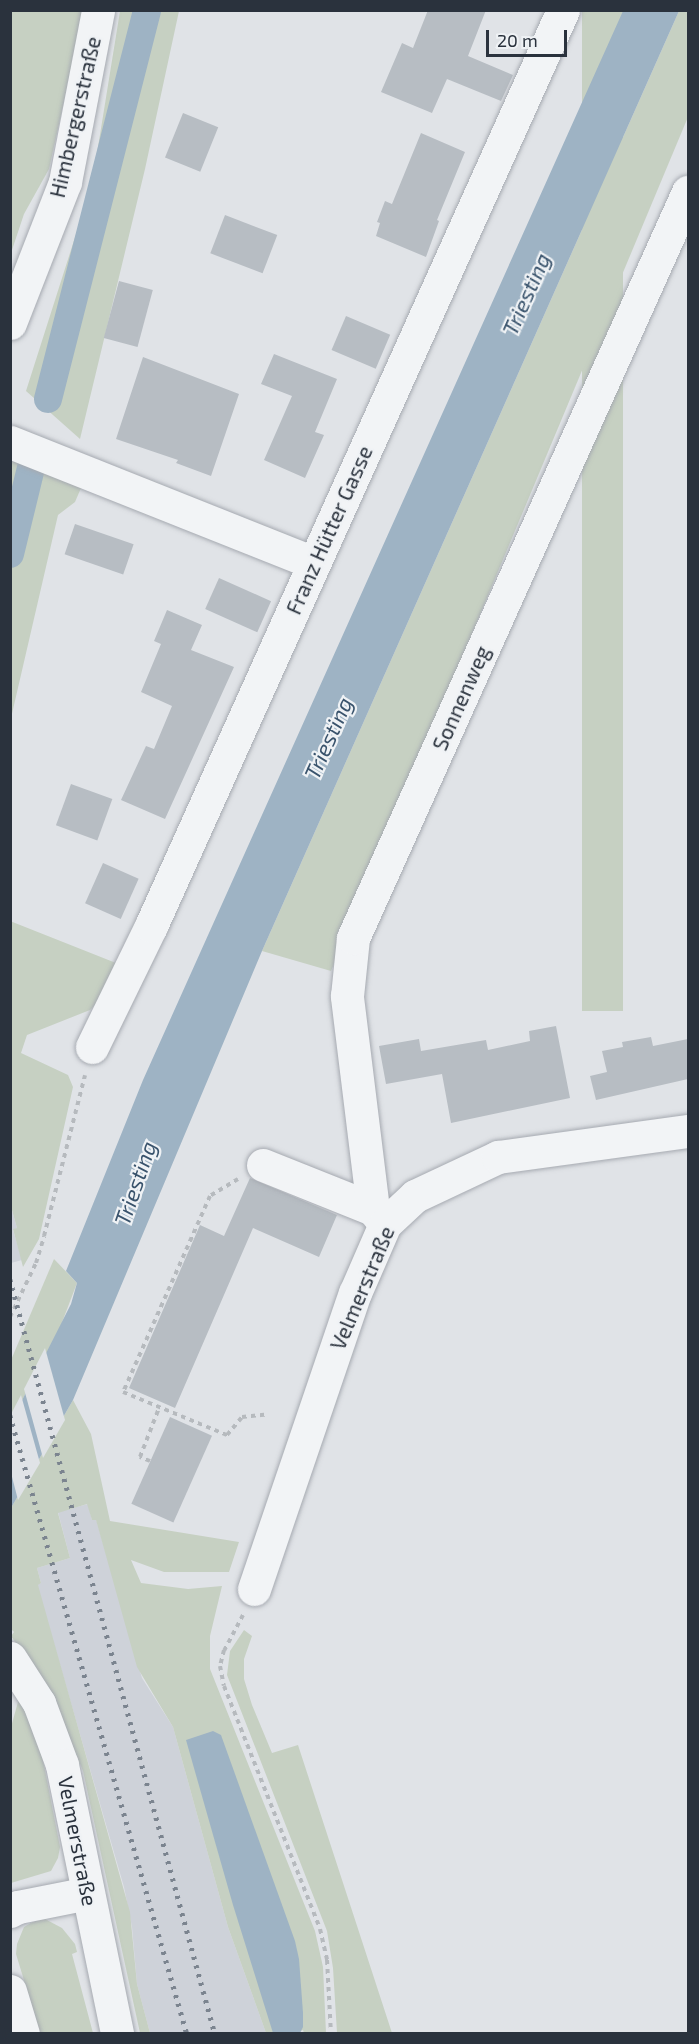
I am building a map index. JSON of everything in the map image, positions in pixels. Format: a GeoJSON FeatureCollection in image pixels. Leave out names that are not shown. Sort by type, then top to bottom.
{"type":"FeatureCollection","features":[{"type":"Feature","properties":{"kind":"street","name":"Himbergerstraße"},"geometry":{"type":"LineString","coordinates":[[10,323],[65,182],[98,10]]}},
{"type":"Feature","properties":{"kind":"street","name":"Franz Hütter Gasse"},"geometry":{"type":"LineString","coordinates":[[93,1047],[151,926],[563,10]]}},
{"type":"Feature","properties":{"kind":"street","name":"Sonnenweg"},"geometry":{"type":"LineString","coordinates":[[379,1216],[347,996],[353,938],[688,192]]}},
{"type":"Feature","properties":{"kind":"street"},"geometry":{"type":"LineString","coordinates":[[10,442],[314,563]]}},
{"type":"Feature","properties":{"kind":"street","name":"Velmerstraße"},"geometry":{"type":"LineString","coordinates":[[254,1589],[379,1216],[415,1196],[498,1157],[688,1131]]}},
{"type":"Feature","properties":{"kind":"street"},"geometry":{"type":"LineString","coordinates":[[263,1165],[379,1216]]}},
{"type":"Feature","properties":{"kind":"street","name":"Velmerstraße"},"geometry":{"type":"LineString","coordinates":[[10,1658],[39,1703],[56,1743],[73,1810],[117,2034]]}},
{"type":"Feature","properties":{"kind":"street"},"geometry":{"type":"LineString","coordinates":[[10,1911],[18,1907],[88,1893]]}},
{"type":"Feature","properties":{"kind":"street"},"geometry":{"type":"LineString","coordinates":[[10,1991],[23,2034]]}},
{"type":"Feature","properties":{"kind":"path"},"geometry":{"type":"LineString","coordinates":[[10,1317],[36,1263],[93,1047]]}},
{"type":"Feature","properties":{"kind":"path"},"geometry":{"type":"LineString","coordinates":[[263,1165],[210,1196],[146,1345],[123,1392],[227,1435],[242,1417],[269,1414]]}},
{"type":"Feature","properties":{"kind":"path"},"geometry":{"type":"LineString","coordinates":[[150,1461],[140,1457],[159,1408]]}},
{"type":"Feature","properties":{"kind":"path"},"geometry":{"type":"LineString","coordinates":[[254,1589],[224,1650],[220,1666],[224,1686],[237,1721],[320,1929],[327,1960],[331,2034]]}},
{"type":"Feature","properties":{"kind":"shaded area"},"geometry":{"type":"Polygon","coordinates":[[[10,1203],[17,1228],[13,1230],[22,1260],[11,1263],[10,1203]]]}},
{"type":"Feature","properties":{"kind":"shaded area"},"geometry":{"type":"Polygon","coordinates":[[[88,1504],[92,1520],[96,1519],[142,1678],[173,1727],[228,1927],[266,2033],[150,2033],[137,1984],[132,1927],[124,1887],[37,1585],[41,1583],[37,1568],[70,1558],[58,1512],[88,1504]]]}},
{"type":"Feature","properties":{"kind":"green space"},"geometry":{"type":"Polygon","coordinates":[[[11,11],[84,11],[49,169],[24,214],[11,253],[11,11]]]}},
{"type":"Feature","properties":{"kind":"green space"},"geometry":{"type":"Polygon","coordinates":[[[120,11],[179,11],[145,169],[80,439],[26,391],[92,184],[120,11]]]}},
{"type":"Feature","properties":{"kind":"green space"},"geometry":{"type":"Polygon","coordinates":[[[582,11],[623,11],[623,1011],[582,1011],[582,11]]]}},
{"type":"Feature","properties":{"kind":"green space"},"geometry":{"type":"Polygon","coordinates":[[[679,11],[688,11],[688,117],[331,971],[262,951],[679,11]]]}},
{"type":"Feature","properties":{"kind":"green space"},"geometry":{"type":"Polygon","coordinates":[[[10,455],[80,484],[81,488],[75,502],[58,515],[11,718],[10,455]]]}},
{"type":"Feature","properties":{"kind":"green space"},"geometry":{"type":"Polygon","coordinates":[[[10,921],[121,965],[99,1001],[90,1010],[27,1035],[21,1053],[68,1075],[73,1087],[39,1239],[23,1267],[13,1229],[17,1228],[10,1203],[10,921]]]}},
{"type":"Feature","properties":{"kind":"green space"},"geometry":{"type":"Polygon","coordinates":[[[54,1259],[77,1283],[61,1325],[11,1422],[11,1360],[54,1259]]]}},
{"type":"Feature","properties":{"kind":"green space"},"geometry":{"type":"Polygon","coordinates":[[[73,1400],[91,1434],[110,1521],[239,1542],[229,1572],[164,1572],[131,1560],[141,1583],[188,1589],[222,1586],[210,1636],[210,1669],[315,1931],[323,1967],[326,2033],[304,2033],[303,2030],[295,2033],[266,2033],[228,1927],[173,1727],[137,1667],[96,1520],[92,1520],[87,1504],[58,1513],[70,1558],[37,1568],[41,1583],[38,1585],[130,1912],[137,1984],[150,2033],[140,2033],[83,1771],[52,1697],[11,1636],[14,1632],[10,1628],[11,1508],[73,1400]]]}},
{"type":"Feature","properties":{"kind":"green space"},"geometry":{"type":"Polygon","coordinates":[[[244,1630],[252,1636],[244,1659],[244,1679],[252,1705],[272,1753],[298,1745],[392,2033],[337,2033],[333,1968],[327,1931],[227,1675],[230,1651],[244,1630]]]}},
{"type":"Feature","properties":{"kind":"green space"},"geometry":{"type":"Polygon","coordinates":[[[22,1700],[42,1755],[60,1847],[58,1858],[51,1871],[11,1883],[11,1727],[18,1702],[22,1700]]]}},
{"type":"Feature","properties":{"kind":"green space"},"geometry":{"type":"Polygon","coordinates":[[[45,1919],[62,1928],[75,1944],[77,1952],[72,1954],[93,2033],[40,2033],[16,1954],[17,1944],[24,1927],[36,1920],[45,1919]]]}},
{"type":"Feature","properties":{"kind":"water","name":"Triesting"},"geometry":{"type":"Polygon","coordinates":[[[623,11],[679,11],[262,951],[73,1400],[11,1508],[11,1422],[71,1304],[77,1283],[66,1271],[143,1080],[623,11]]]}},
{"type":"Feature","properties":{"kind":"water"},"geometry":{"type":"Polygon","coordinates":[[[213,1731],[221,1735],[295,1941],[299,1959],[303,2013],[303,2027],[300,2033],[273,2033],[233,1905],[186,1740],[213,1731]]]}},
{"type":"Feature","properties":{"kind":"pier"},"geometry":{"type":"Polygon","coordinates":[[[45,1348],[65,1420],[43,1458],[24,1389],[45,1348]]]}},
{"type":"Feature","properties":{"kind":"pier"},"geometry":{"type":"Polygon","coordinates":[[[21,1395],[40,1463],[18,1500],[11,1473],[10,1416],[21,1395]]]}},
{"type":"Feature","properties":{"kind":"building"},"geometry":{"type":"Polygon","coordinates":[[[428,10],[486,10],[468,56],[513,75],[501,101],[447,79],[432,113],[381,92],[402,43],[413,48],[428,10]]]}},
{"type":"Feature","properties":{"kind":"building"},"geometry":{"type":"Polygon","coordinates":[[[183,113],[218,127],[200,172],[165,158],[183,113]]]}},
{"type":"Feature","properties":{"kind":"building"},"geometry":{"type":"Polygon","coordinates":[[[421,133],[465,152],[437,220],[439,221],[426,257],[376,236],[380,223],[377,222],[385,201],[392,204],[421,133]]]}},
{"type":"Feature","properties":{"kind":"building"},"geometry":{"type":"Polygon","coordinates":[[[225,215],[277,235],[263,273],[210,253],[225,215]]]}},
{"type":"Feature","properties":{"kind":"building"},"geometry":{"type":"Polygon","coordinates":[[[119,281],[153,290],[138,347],[104,338],[119,281]]]}},
{"type":"Feature","properties":{"kind":"building"},"geometry":{"type":"Polygon","coordinates":[[[346,316],[390,335],[376,369],[332,350],[346,316]]]}},
{"type":"Feature","properties":{"kind":"building"},"geometry":{"type":"Polygon","coordinates":[[[274,354],[337,379],[315,432],[324,435],[305,478],[264,460],[292,396],[261,384],[274,354]]]}},
{"type":"Feature","properties":{"kind":"building"},"geometry":{"type":"Polygon","coordinates":[[[143,357],[239,394],[211,476],[176,463],[178,460],[116,439],[143,357]]]}},
{"type":"Feature","properties":{"kind":"building"},"geometry":{"type":"Polygon","coordinates":[[[75,524],[134,544],[123,574],[65,554],[75,524]]]}},
{"type":"Feature","properties":{"kind":"building"},"geometry":{"type":"Polygon","coordinates":[[[219,578],[271,601],[257,632],[205,609],[219,578]]]}},
{"type":"Feature","properties":{"kind":"building"},"geometry":{"type":"Polygon","coordinates":[[[167,610],[202,625],[191,650],[234,667],[165,819],[121,800],[146,746],[154,749],[172,706],[141,692],[161,644],[154,641],[167,610]]]}},
{"type":"Feature","properties":{"kind":"building"},"geometry":{"type":"Polygon","coordinates":[[[71,784],[112,799],[97,840],[56,825],[71,784]]]}},
{"type":"Feature","properties":{"kind":"building"},"geometry":{"type":"Polygon","coordinates":[[[103,863],[139,879],[121,919],[85,903],[103,863]]]}},
{"type":"Feature","properties":{"kind":"building"},"geometry":{"type":"Polygon","coordinates":[[[556,1026],[570,1098],[451,1123],[442,1074],[386,1084],[379,1046],[419,1039],[421,1051],[486,1040],[488,1050],[530,1041],[529,1031],[556,1026]]]}},
{"type":"Feature","properties":{"kind":"building"},"geometry":{"type":"Polygon","coordinates":[[[651,1037],[653,1046],[688,1039],[688,1079],[596,1100],[590,1076],[607,1072],[602,1051],[623,1047],[622,1042],[651,1037]]]}},
{"type":"Feature","properties":{"kind":"building"},"geometry":{"type":"Polygon","coordinates":[[[250,1178],[337,1215],[319,1257],[253,1228],[175,1408],[129,1388],[200,1225],[224,1236],[250,1178]]]}},
{"type":"Feature","properties":{"kind":"building"},"geometry":{"type":"Polygon","coordinates":[[[170,1417],[212,1436],[173,1522],[131,1504],[170,1417]]]}},
{"type":"Feature","properties":{"kind":"waterway"},"geometry":{"type":"LineString","coordinates":[[48,399],[147,10]]}},
{"type":"Feature","properties":{"kind":"waterway"},"geometry":{"type":"LineString","coordinates":[[10,554],[31,468]]}},
{"type":"Feature","properties":{"kind":"railway"},"geometry":{"type":"LineString","coordinates":[[10,1279],[215,2034]]}},
{"type":"Feature","properties":{"kind":"railway"},"geometry":{"type":"LineString","coordinates":[[10,1415],[187,2034]]}}]}
